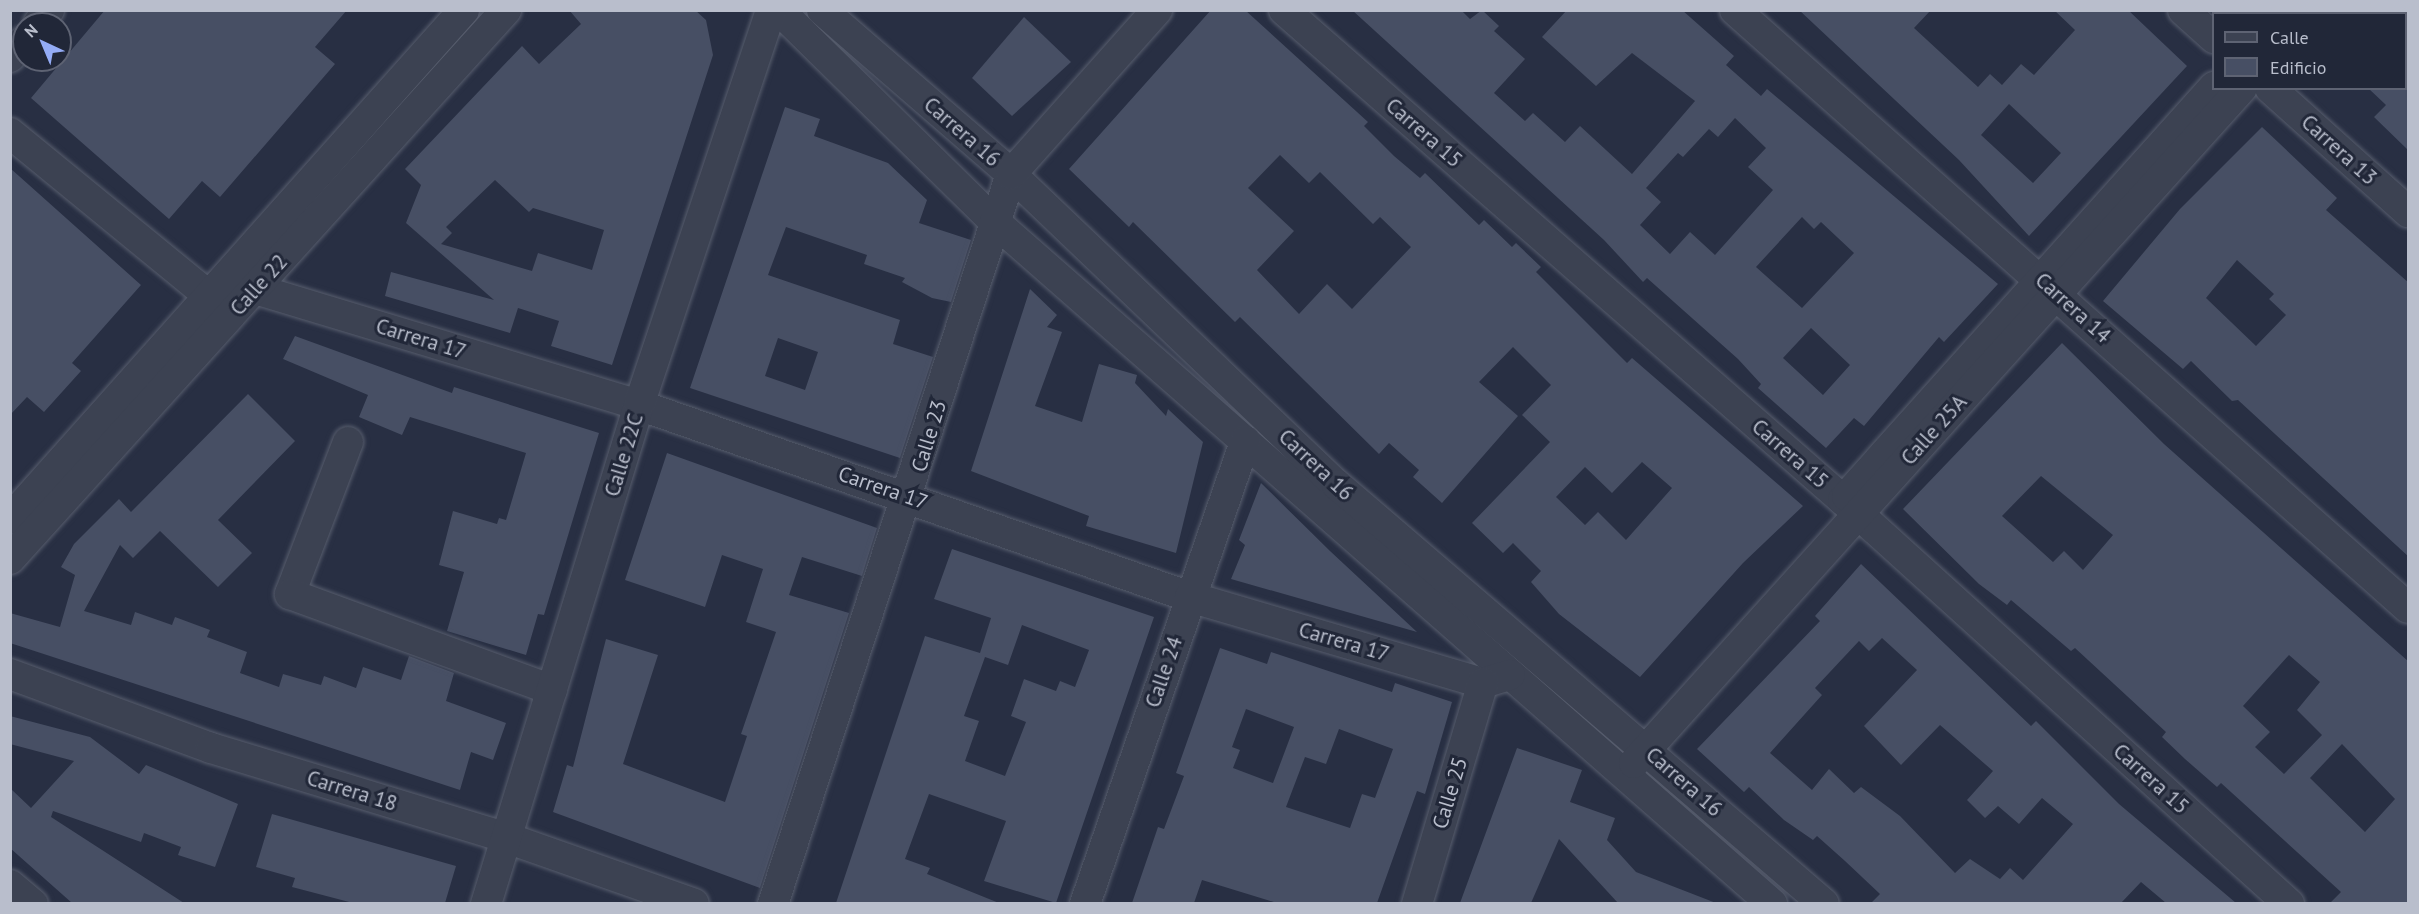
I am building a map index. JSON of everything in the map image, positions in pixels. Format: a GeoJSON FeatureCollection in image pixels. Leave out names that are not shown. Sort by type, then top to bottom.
{"type":"FeatureCollection","features":[{"type":"Feature","properties":{"kind":"street","name":"Calle 22"},"geometry":{"type":"LineString","coordinates":[[10,519],[464,10]]}},
{"type":"Feature","properties":{"kind":"street","name":"Calle 22"},"geometry":{"type":"LineString","coordinates":[[10,559],[506,10]]}},
{"type":"Feature","properties":{"kind":"street","name":"Calle 22C"},"geometry":{"type":"LineString","coordinates":[[486,903],[639,405],[771,10]]}},
{"type":"Feature","properties":{"kind":"street","name":"Carrera 16"},"geometry":{"type":"LineString","coordinates":[[779,10],[995,222],[1245,441],[1496,679],[1618,765],[1758,898]]}},
{"type":"Feature","properties":{"kind":"street","name":"Carrera 16"},"geometry":{"type":"LineString","coordinates":[[822,10],[1011,174],[1336,485],[1639,742],[1824,903]]}},
{"type":"Feature","properties":{"kind":"street","name":"Calle 23"},"geometry":{"type":"LineString","coordinates":[[773,903],[910,497],[1011,174],[1156,10]]}},
{"type":"Feature","properties":{"kind":"street","name":"Carrera 15"},"geometry":{"type":"LineString","coordinates":[[1284,10],[1851,507],[2289,903]]}},
{"type":"Feature","properties":{"kind":"street","name":"Carrera 14"},"geometry":{"type":"LineString","coordinates":[[1735,10],[2049,286],[2409,608]]}},
{"type":"Feature","properties":{"kind":"street"},"geometry":{"type":"LineString","coordinates":[[2183,10],[2212,36]]}},
{"type":"Feature","properties":{"kind":"street","name":"Calle 25A"},"geometry":{"type":"LineString","coordinates":[[1618,765],[2049,286],[2212,89]]}},
{"type":"Feature","properties":{"kind":"street","name":"Calle 25A"},"geometry":{"type":"LineString","coordinates":[[2049,286],[2240,90]]}},
{"type":"Feature","properties":{"kind":"street","name":"Carrera 13"},"geometry":{"type":"LineString","coordinates":[[2272,90],[2409,212]]}},
{"type":"Feature","properties":{"kind":"street"},"geometry":{"type":"LineString","coordinates":[[10,132],[209,296]]}},
{"type":"Feature","properties":{"kind":"street","name":"Carrera 17"},"geometry":{"type":"LineString","coordinates":[[255,289],[639,405],[910,497],[1190,597],[1496,679]]}},
{"type":"Feature","properties":{"kind":"street","name":"Calle 24"},"geometry":{"type":"LineString","coordinates":[[1085,903],[1245,441]]}},
{"type":"Feature","properties":{"kind":"street"},"geometry":{"type":"LineString","coordinates":[[348,442],[290,594],[552,690]]}},
{"type":"Feature","properties":{"kind":"street","name":"Carrera 18"},"geometry":{"type":"LineString","coordinates":[[10,674],[211,748],[507,838],[694,903]]}},
{"type":"Feature","properties":{"kind":"street","name":"Calle 25"},"geometry":{"type":"LineString","coordinates":[[1417,903],[1496,679]]}},
{"type":"Feature","properties":{"kind":"street"},"geometry":{"type":"LineString","coordinates":[[10,885],[33,903]]}},
{"type":"Feature","properties":{"kind":"building"},"geometry":{"type":"Polygon","coordinates":[[[105,10],[347,10],[315,47],[335,64],[220,197],[202,181],[169,219],[31,98],[53,72],[72,72],[72,49],[105,10]]]}},
{"type":"Feature","properties":{"kind":"building"},"geometry":{"type":"Polygon","coordinates":[[[569,10],[695,10],[706,20],[713,55],[612,365],[551,346],[559,321],[518,308],[510,333],[385,296],[391,272],[494,300],[406,223],[421,185],[405,169],[522,46],[539,64],[581,24],[569,10]],[[495,180],[446,227],[452,233],[441,244],[532,271],[538,253],[592,270],[604,230],[533,208],[529,212],[495,180]]]}},
{"type":"Feature","properties":{"kind":"building"},"geometry":{"type":"Polygon","coordinates":[[[1211,10],[1245,10],[1368,122],[1364,126],[1394,156],[1420,178],[1425,173],[1479,225],[1484,220],[1512,247],[1516,243],[1541,267],[1536,272],[1627,363],[1632,358],[1803,506],[1743,563],[1640,677],[1559,614],[1531,582],[1541,571],[1513,543],[1503,553],[1472,523],[1550,442],[1522,415],[1551,385],[1513,347],[1479,382],[1518,416],[1442,503],[1413,477],[1419,470],[1389,443],[1379,454],[1240,317],[1235,322],[1133,222],[1129,227],[1069,169],[1211,10]],[[1280,155],[1248,188],[1294,231],[1257,270],[1299,314],[1327,284],[1352,309],[1411,247],[1380,217],[1373,224],[1320,172],[1309,183],[1280,155]],[[1642,462],[1612,493],[1585,467],[1556,497],[1585,525],[1598,512],[1626,540],[1672,488],[1642,462]]]}},
{"type":"Feature","properties":{"kind":"building"},"geometry":{"type":"Polygon","coordinates":[[[1352,10],[1461,10],[1470,19],[1482,10],[1499,26],[1494,31],[1525,59],[1494,93],[1525,121],[1533,113],[1565,142],[1580,126],[1632,174],[1695,101],[1632,53],[1596,86],[1542,37],[1567,10],[1682,10],[1734,56],[1726,65],[1761,96],[1767,89],[1998,284],[1944,342],[1939,337],[1864,426],[1854,418],[1826,448],[1758,388],[1761,384],[1738,359],[1647,278],[1643,282],[1604,240],[1352,10]],[[1735,118],[1718,137],[1709,129],[1683,157],[1678,153],[1646,188],[1661,202],[1640,225],[1670,254],[1690,232],[1715,255],[1773,190],[1748,167],[1766,148],[1735,118]],[[1802,217],[1756,267],[1802,308],[1854,253],[1821,222],[1814,229],[1802,217]],[[1811,328],[1783,358],[1823,395],[1850,365],[1811,328]]]}},
{"type":"Feature","properties":{"kind":"building"},"geometry":{"type":"Polygon","coordinates":[[[1799,10],[1931,10],[1914,28],[1978,87],[1990,74],[2002,85],[2021,64],[2034,75],[2075,30],[2054,10],[2128,10],[2187,66],[2029,236],[1959,160],[1799,10]],[[2009,104],[1981,135],[2033,183],[2061,153],[2009,104]]]}},
{"type":"Feature","properties":{"kind":"building"},"geometry":{"type":"Polygon","coordinates":[[[1024,17],[1071,62],[1012,116],[972,78],[1024,17]]]}},
{"type":"Feature","properties":{"kind":"building"},"geometry":{"type":"Polygon","coordinates":[[[2409,84],[2409,151],[2374,117],[2386,105],[2370,90],[2407,90],[2409,84]]]}},
{"type":"Feature","properties":{"kind":"building"},"geometry":{"type":"Polygon","coordinates":[[[785,107],[820,119],[814,136],[888,163],[927,200],[919,223],[971,240],[951,302],[932,298],[902,282],[905,278],[864,264],[867,255],[786,227],[768,275],[900,320],[893,344],[933,357],[900,458],[690,388],[785,107]],[[778,338],[765,376],[805,390],[818,352],[778,338]]]}},
{"type":"Feature","properties":{"kind":"building"},"geometry":{"type":"Polygon","coordinates":[[[2262,127],[2337,198],[2326,210],[2409,283],[2409,557],[2238,400],[2232,401],[2191,361],[2183,369],[2103,301],[2180,209],[2262,127]],[[2237,260],[2206,298],[2256,346],[2286,315],[2269,299],[2274,294],[2237,260]]]}},
{"type":"Feature","properties":{"kind":"building"},"geometry":{"type":"Polygon","coordinates":[[[10,168],[141,285],[72,363],[81,371],[44,412],[27,397],[10,415],[10,168]]]}},
{"type":"Feature","properties":{"kind":"building"},"geometry":{"type":"Polygon","coordinates":[[[1030,289],[1057,315],[1047,327],[1062,332],[1035,406],[1082,422],[1099,364],[1137,375],[1135,383],[1166,416],[1168,409],[1203,442],[1176,553],[1086,526],[1089,516],[971,471],[1030,289]]]}},
{"type":"Feature","properties":{"kind":"building"},"geometry":{"type":"Polygon","coordinates":[[[295,336],[452,393],[454,387],[599,433],[544,615],[538,614],[526,655],[447,631],[464,572],[439,565],[453,511],[497,524],[499,518],[506,520],[526,453],[410,417],[402,435],[359,417],[368,395],[283,359],[295,336]]]}},
{"type":"Feature","properties":{"kind":"building"},"geometry":{"type":"Polygon","coordinates":[[[2062,343],[2164,444],[2409,662],[2409,903],[2330,903],[2341,892],[2221,783],[2217,787],[2185,759],[2162,737],[2166,732],[2075,648],[2071,651],[2011,600],[2007,605],[1979,584],[1903,509],[2062,343]],[[2041,476],[2002,516],[2053,562],[2064,551],[2083,570],[2113,535],[2041,476]],[[2289,655],[2243,706],[2270,732],[2255,747],[2284,774],[2322,735],[2297,710],[2320,682],[2289,655]],[[2342,744],[2310,778],[2365,832],[2395,799],[2342,744]]]}},
{"type":"Feature","properties":{"kind":"building"},"geometry":{"type":"Polygon","coordinates":[[[248,394],[295,441],[218,520],[252,553],[218,587],[160,531],[133,558],[120,545],[84,611],[131,625],[135,612],[172,625],[175,617],[210,630],[207,637],[247,652],[240,673],[279,687],[283,674],[321,685],[324,676],[356,688],[363,667],[401,680],[409,656],[454,673],[446,701],[506,723],[493,760],[471,752],[460,790],[10,643],[10,613],[60,627],[75,575],[61,567],[74,544],[119,499],[131,512],[248,394]]]}},
{"type":"Feature","properties":{"kind":"building"},"geometry":{"type":"Polygon","coordinates":[[[667,453],[877,528],[862,576],[802,557],[789,595],[849,613],[760,888],[553,812],[567,765],[573,767],[606,639],[658,655],[623,764],[725,802],[747,736],[741,734],[776,632],[746,622],[763,569],[722,555],[705,607],[625,580],[667,453]]]}},
{"type":"Feature","properties":{"kind":"building"},"geometry":{"type":"Polygon","coordinates":[[[1261,483],[1417,632],[1231,579],[1245,545],[1239,540],[1261,483]]]}},
{"type":"Feature","properties":{"kind":"building"},"geometry":{"type":"Polygon","coordinates":[[[952,549],[1154,617],[1056,903],[984,881],[1006,821],[929,794],[905,859],[930,868],[927,874],[999,903],[836,903],[925,636],[980,653],[991,618],[934,599],[952,549]],[[1022,625],[1008,665],[985,657],[964,716],[979,721],[965,761],[1005,776],[1026,722],[1011,716],[1024,679],[1056,691],[1060,681],[1075,687],[1089,650],[1022,625]]]}},
{"type":"Feature","properties":{"kind":"building"},"geometry":{"type":"Polygon","coordinates":[[[1861,564],[2031,726],[2036,721],[2119,804],[2236,903],[2166,903],[2141,882],[2121,903],[1871,903],[1880,894],[1817,836],[1813,840],[1784,820],[1749,787],[1744,792],[1697,749],[1820,621],[1815,616],[1861,564]],[[1882,638],[1869,651],[1859,641],[1815,688],[1822,695],[1770,753],[1812,790],[1829,769],[1854,793],[1861,787],[1900,816],[1955,873],[1970,859],[2000,879],[2010,868],[2023,880],[2073,824],[2042,798],[2019,824],[1998,806],[1985,818],[1967,800],[1993,771],[1940,725],[1901,765],[1864,726],[1917,670],[1882,638]]]}},
{"type":"Feature","properties":{"kind":"building"},"geometry":{"type":"Polygon","coordinates":[[[1220,648],[1267,664],[1271,652],[1392,692],[1395,683],[1452,702],[1425,794],[1417,791],[1377,903],[1277,903],[1202,880],[1194,903],[1132,903],[1158,827],[1164,829],[1184,776],[1176,773],[1220,648]],[[1246,709],[1232,747],[1240,750],[1233,768],[1273,783],[1294,727],[1246,709]],[[1339,729],[1326,764],[1305,757],[1286,807],[1350,828],[1362,794],[1375,798],[1393,749],[1339,729]]]}},
{"type":"Feature","properties":{"kind":"building"},"geometry":{"type":"Polygon","coordinates":[[[10,716],[90,737],[139,774],[146,765],[238,804],[215,867],[178,855],[181,847],[144,833],[141,842],[53,811],[51,817],[184,903],[72,903],[10,848],[10,788],[31,808],[74,761],[10,744],[10,716]]]}},
{"type":"Feature","properties":{"kind":"building"},"geometry":{"type":"Polygon","coordinates":[[[1517,748],[1582,770],[1570,802],[1615,818],[1607,840],[1636,872],[1716,903],[1618,903],[1559,839],[1531,903],[1460,903],[1517,748]]]}},
{"type":"Feature","properties":{"kind":"building"},"geometry":{"type":"Polygon","coordinates":[[[272,814],[456,866],[445,903],[353,903],[292,887],[295,878],[256,867],[272,814]]]}}]}
